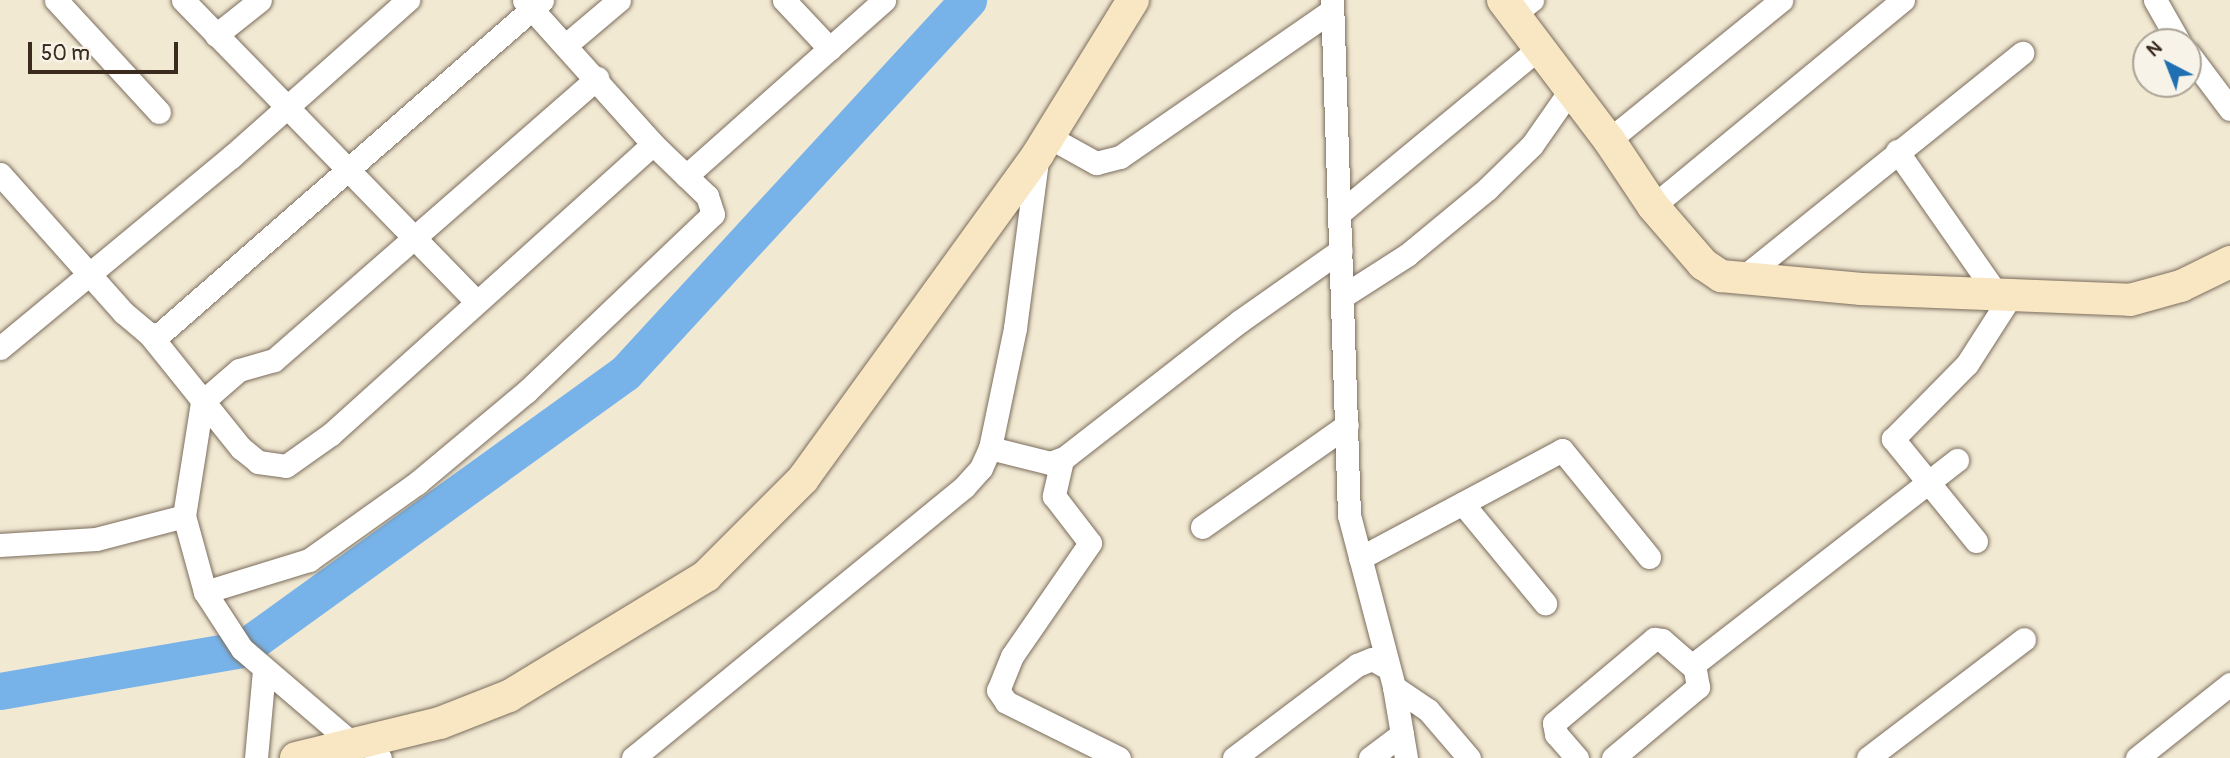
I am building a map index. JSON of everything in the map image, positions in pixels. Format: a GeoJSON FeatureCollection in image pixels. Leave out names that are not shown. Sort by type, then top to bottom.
{"type":"FeatureCollection","features":[{"type":"Feature","properties":{"kind":"street"},"geometry":{"type":"LineString","coordinates":[[56,0],[159,112]]}},
{"type":"Feature","properties":{"kind":"street"},"geometry":{"type":"LineString","coordinates":[[183,0],[286,109],[349,169],[477,302]]}},
{"type":"Feature","properties":{"kind":"street"},"geometry":{"type":"LineString","coordinates":[[216,35],[260,0]]}},
{"type":"Feature","properties":{"kind":"street"},"geometry":{"type":"LineString","coordinates":[[0,348],[286,109],[408,0]]}},
{"type":"Feature","properties":{"kind":"street"},"geometry":{"type":"LineString","coordinates":[[567,44],[619,0]]}},
{"type":"Feature","properties":{"kind":"street"},"geometry":{"type":"LineString","coordinates":[[784,0],[830,50]]}},
{"type":"Feature","properties":{"kind":"street"},"geometry":{"type":"LineString","coordinates":[[686,176],[884,0]]}},
{"type":"Feature","properties":{"kind":"street"},"geometry":{"type":"LineString","coordinates":[[296,758],[366,748],[509,696],[706,576],[803,479],[1044,145],[1133,0]]}},
{"type":"Feature","properties":{"kind":"street"},"geometry":{"type":"LineString","coordinates":[[1609,140],[1782,0]]}},
{"type":"Feature","properties":{"kind":"street"},"geometry":{"type":"LineString","coordinates":[[1653,206],[1903,0]]}},
{"type":"Feature","properties":{"kind":"street"},"geometry":{"type":"LineString","coordinates":[[2155,0],[2171,28]]}},
{"type":"Feature","properties":{"kind":"street"},"geometry":{"type":"LineString","coordinates":[[150,335],[167,330],[532,3],[653,144],[712,202],[713,214],[458,452],[309,560],[205,592]]}},
{"type":"Feature","properties":{"kind":"street"},"geometry":{"type":"LineString","coordinates":[[1044,145],[1096,163],[1120,157],[1332,5]]}},
{"type":"Feature","properties":{"kind":"street"},"geometry":{"type":"LineString","coordinates":[[1332,5],[1342,211],[1349,515],[1391,677],[1406,758]]}},
{"type":"Feature","properties":{"kind":"street"},"geometry":{"type":"LineString","coordinates":[[1516,5],[1539,48],[1609,140],[1653,206],[1703,264],[1721,276],[2005,297],[2140,299],[2181,286],[2230,262]]}},
{"type":"Feature","properties":{"kind":"street"},"geometry":{"type":"LineString","coordinates":[[1342,211],[1539,48]]}},
{"type":"Feature","properties":{"kind":"street"},"geometry":{"type":"LineString","coordinates":[[1741,279],[1897,150],[2022,53]]}},
{"type":"Feature","properties":{"kind":"street"},"geometry":{"type":"LineString","coordinates":[[2202,72],[2230,109]]}},
{"type":"Feature","properties":{"kind":"street"},"geometry":{"type":"LineString","coordinates":[[366,748],[264,670],[218,618],[205,592],[184,516],[202,402],[239,370],[274,360],[597,78]]}},
{"type":"Feature","properties":{"kind":"street"},"geometry":{"type":"LineString","coordinates":[[1343,296],[1407,255],[1487,189],[1532,145],[1571,89]]}},
{"type":"Feature","properties":{"kind":"street"},"geometry":{"type":"LineString","coordinates":[[0,174],[89,276],[150,335],[202,402],[258,462],[286,466],[331,434],[653,144]]}},
{"type":"Feature","properties":{"kind":"street"},"geometry":{"type":"LineString","coordinates":[[633,758],[964,487],[990,448],[1015,328],[1044,145]]}},
{"type":"Feature","properties":{"kind":"street"},"geometry":{"type":"LineString","coordinates":[[1897,150],[2005,297]]}},
{"type":"Feature","properties":{"kind":"street"},"geometry":{"type":"LineString","coordinates":[[990,448],[1050,463],[1062,460],[1240,321],[1341,250]]}},
{"type":"Feature","properties":{"kind":"street"},"geometry":{"type":"LineString","coordinates":[[1976,541],[1894,437],[1967,364],[2005,297]]}},
{"type":"Feature","properties":{"kind":"street"},"geometry":{"type":"LineString","coordinates":[[1202,527],[1347,425]]}},
{"type":"Feature","properties":{"kind":"street"},"geometry":{"type":"LineString","coordinates":[[1360,558],[1562,450],[1650,557]]}},
{"type":"Feature","properties":{"kind":"street"},"geometry":{"type":"LineString","coordinates":[[1062,460],[1054,496],[1090,543],[1005,667],[998,690],[1006,702],[1119,758]]}},
{"type":"Feature","properties":{"kind":"street"},"geometry":{"type":"LineString","coordinates":[[1692,666],[1957,460]]}},
{"type":"Feature","properties":{"kind":"street"},"geometry":{"type":"LineString","coordinates":[[1463,504],[1545,603]]}},
{"type":"Feature","properties":{"kind":"street"},"geometry":{"type":"LineString","coordinates":[[0,545],[96,539],[184,516]]}},
{"type":"Feature","properties":{"kind":"street"},"geometry":{"type":"LineString","coordinates":[[1577,758],[1556,734],[1554,723],[1654,639],[1662,640],[1692,666],[1698,687],[1613,758]]}},
{"type":"Feature","properties":{"kind":"street"},"geometry":{"type":"LineString","coordinates":[[1868,758],[2024,639]]}},
{"type":"Feature","properties":{"kind":"street"},"geometry":{"type":"LineString","coordinates":[[1234,758],[1357,665],[1372,659],[1428,710],[1469,758]]}},
{"type":"Feature","properties":{"kind":"street"},"geometry":{"type":"LineString","coordinates":[[256,758],[264,670]]}},
{"type":"Feature","properties":{"kind":"street"},"geometry":{"type":"LineString","coordinates":[[2137,758],[2230,684]]}},
{"type":"Feature","properties":{"kind":"street"},"geometry":{"type":"LineString","coordinates":[[1370,758],[1402,734]]}},
{"type":"Feature","properties":{"kind":"waterway"},"geometry":{"type":"LineString","coordinates":[[0,691],[242,649],[625,373],[968,0]]}}]}
